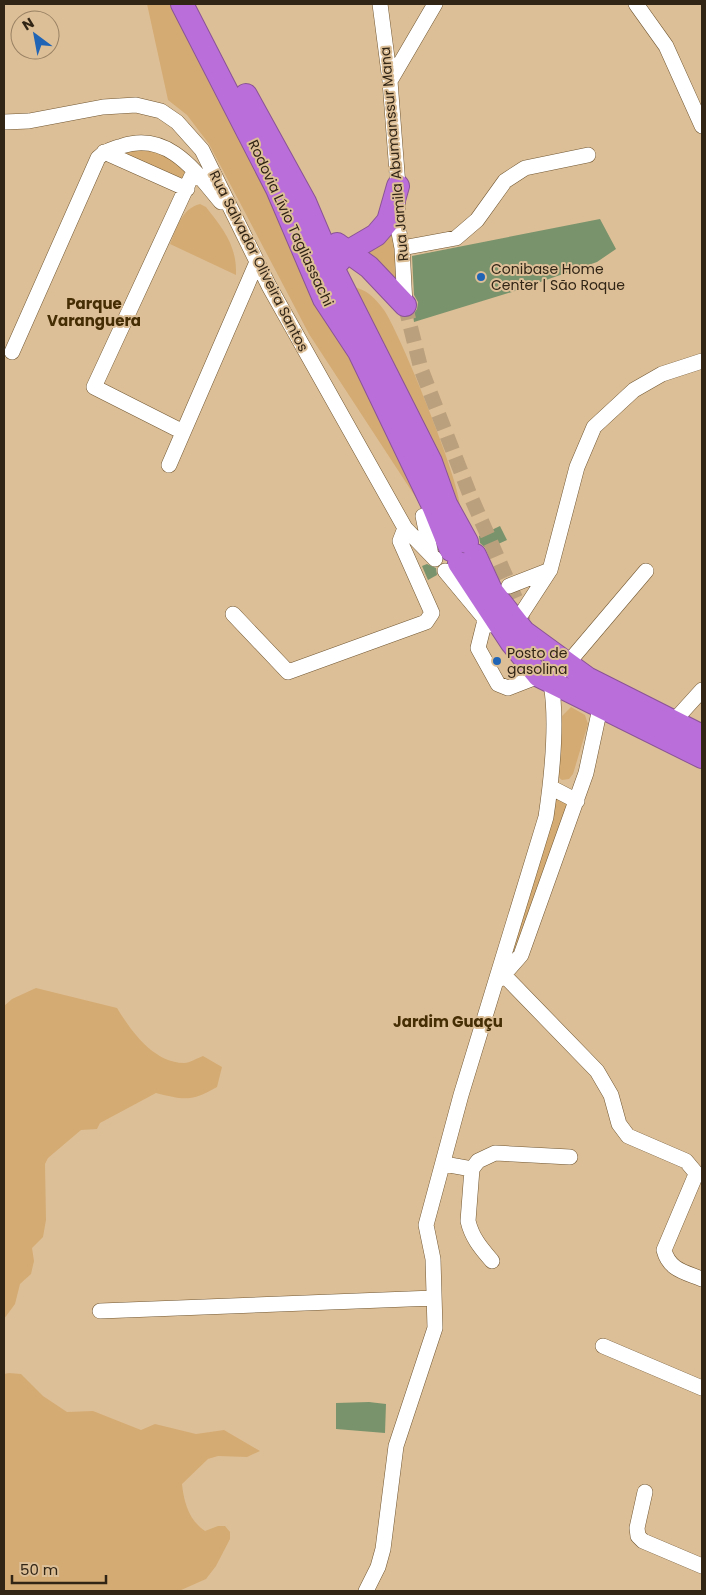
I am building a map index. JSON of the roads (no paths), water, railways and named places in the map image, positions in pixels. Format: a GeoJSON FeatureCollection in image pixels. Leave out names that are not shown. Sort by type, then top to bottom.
{"type":"FeatureCollection","features":[{"type":"Feature","properties":{"kind":"highway","name":"Rodovia Lívio Tagliassachi"},"geometry":{"type":"LineString","coordinates":[[182,4],[278,189],[324,299],[359,352],[428,512],[452,556]]}},
{"type":"Feature","properties":{"kind":"highway","name":"Rodovia Lívio Tagliassachi"},"geometry":{"type":"LineString","coordinates":[[195,4],[316,226],[340,260],[431,462],[446,504],[452,556]]}},
{"type":"Feature","properties":{"kind":"highway"},"geometry":{"type":"LineString","coordinates":[[324,299],[323,284],[340,260],[376,234],[388,220],[398,186]]}},
{"type":"Feature","properties":{"kind":"highway"},"geometry":{"type":"LineString","coordinates":[[340,260],[369,266],[405,305]]}},
{"type":"Feature","properties":{"kind":"highway"},"geometry":{"type":"LineString","coordinates":[[452,556],[511,642],[545,680],[673,722],[702,736]]}},
{"type":"Feature","properties":{"kind":"highway"},"geometry":{"type":"LineString","coordinates":[[452,556],[491,590],[524,632],[567,664],[605,699],[702,757]]}},
{"type":"Feature","properties":{"kind":"street","name":"Rua Jamila Abumanssur Mana"},"geometry":{"type":"LineString","coordinates":[[380,4],[390,81],[398,186],[397,222],[402,248],[405,305]]}},
{"type":"Feature","properties":{"kind":"street"},"geometry":{"type":"LineString","coordinates":[[390,81],[435,4]]}},
{"type":"Feature","properties":{"kind":"street"},"geometry":{"type":"LineString","coordinates":[[636,4],[666,46],[702,126]]}},
{"type":"Feature","properties":{"kind":"street","name":"Rua Salvador Oliveira Santos"},"geometry":{"type":"LineString","coordinates":[[4,122],[29,121],[103,107],[136,105],[161,111],[177,122],[202,150],[257,262],[405,528],[452,556],[485,620],[511,642]]}},
{"type":"Feature","properties":{"kind":"street"},"geometry":{"type":"LineString","coordinates":[[12,352],[98,158],[104,152],[133,142],[151,142],[171,149],[194,171],[237,220]]}},
{"type":"Feature","properties":{"kind":"street"},"geometry":{"type":"LineString","coordinates":[[104,152],[187,189]]}},
{"type":"Feature","properties":{"kind":"street"},"geometry":{"type":"LineString","coordinates":[[402,248],[456,238],[477,220],[505,181],[525,168],[588,155]]}},
{"type":"Feature","properties":{"kind":"street"},"geometry":{"type":"LineString","coordinates":[[183,432],[94,387],[194,171]]}},
{"type":"Feature","properties":{"kind":"street"},"geometry":{"type":"LineString","coordinates":[[169,465],[257,262]]}},
{"type":"Feature","properties":{"kind":"street"},"geometry":{"type":"LineString","coordinates":[[522,613],[550,570],[577,467],[594,427],[634,390],[662,374],[702,361]]}},
{"type":"Feature","properties":{"kind":"street"},"geometry":{"type":"LineString","coordinates":[[233,614],[288,672],[426,622],[432,613],[400,541],[405,528],[428,512]]}},
{"type":"Feature","properties":{"kind":"street"},"geometry":{"type":"LineString","coordinates":[[509,586],[550,570]]}},
{"type":"Feature","properties":{"kind":"street"},"geometry":{"type":"LineString","coordinates":[[485,620],[478,648],[498,684],[508,688],[545,680],[567,664],[646,571]]}},
{"type":"Feature","properties":{"kind":"street"},"geometry":{"type":"LineString","coordinates":[[366,1591],[378,1567],[383,1549],[396,1446],[435,1328],[433,1260],[426,1225],[444,1164],[461,1095],[500,976],[546,817],[550,788],[554,700],[545,680]]}},
{"type":"Feature","properties":{"kind":"street"},"geometry":{"type":"LineString","coordinates":[[673,722],[702,690]]}},
{"type":"Feature","properties":{"kind":"street"},"geometry":{"type":"LineString","coordinates":[[500,976],[521,954],[577,801],[605,699]]}},
{"type":"Feature","properties":{"kind":"street"},"geometry":{"type":"LineString","coordinates":[[550,788],[577,801]]}},
{"type":"Feature","properties":{"kind":"street"},"geometry":{"type":"LineString","coordinates":[[500,976],[597,1071],[612,1095],[622,1131],[628,1136],[686,1161],[692,1167],[696,1173],[694,1179],[664,1250],[667,1260],[673,1268],[702,1279]]}},
{"type":"Feature","properties":{"kind":"street"},"geometry":{"type":"LineString","coordinates":[[492,1261],[474,1239],[468,1221],[472,1169],[478,1161],[495,1153],[570,1157]]}},
{"type":"Feature","properties":{"kind":"street"},"geometry":{"type":"LineString","coordinates":[[444,1164],[472,1169]]}},
{"type":"Feature","properties":{"kind":"street"},"geometry":{"type":"LineString","coordinates":[[100,1311],[434,1298]]}},
{"type":"Feature","properties":{"kind":"street"},"geometry":{"type":"LineString","coordinates":[[602,1346],[702,1388]]}},
{"type":"Feature","properties":{"kind":"street"},"geometry":{"type":"LineString","coordinates":[[645,1492],[637,1528],[638,1536],[643,1541],[702,1566]]}},
{"type":"Feature","properties":{"kind":"tunnel"},"geometry":{"type":"LineString","coordinates":[[405,305],[421,369],[470,495],[522,613],[523,623]]}},
{"type":"Feature","properties":{"kind":"place","name":"Conibase Home Center | São Roque"},"geometry":{"type":"Point","coordinates":[481,277]}},
{"type":"Feature","properties":{"kind":"place","name":"Posto de gasolina"},"geometry":{"type":"Point","coordinates":[497,661]}},
{"type":"Feature","properties":{"kind":"district","name":"Parque Varanguera"},"geometry":{"type":"Point","coordinates":[94,312]}},
{"type":"Feature","properties":{"kind":"district","name":"Jardim Guaçu"},"geometry":{"type":"Point","coordinates":[448,1022]}}]}
